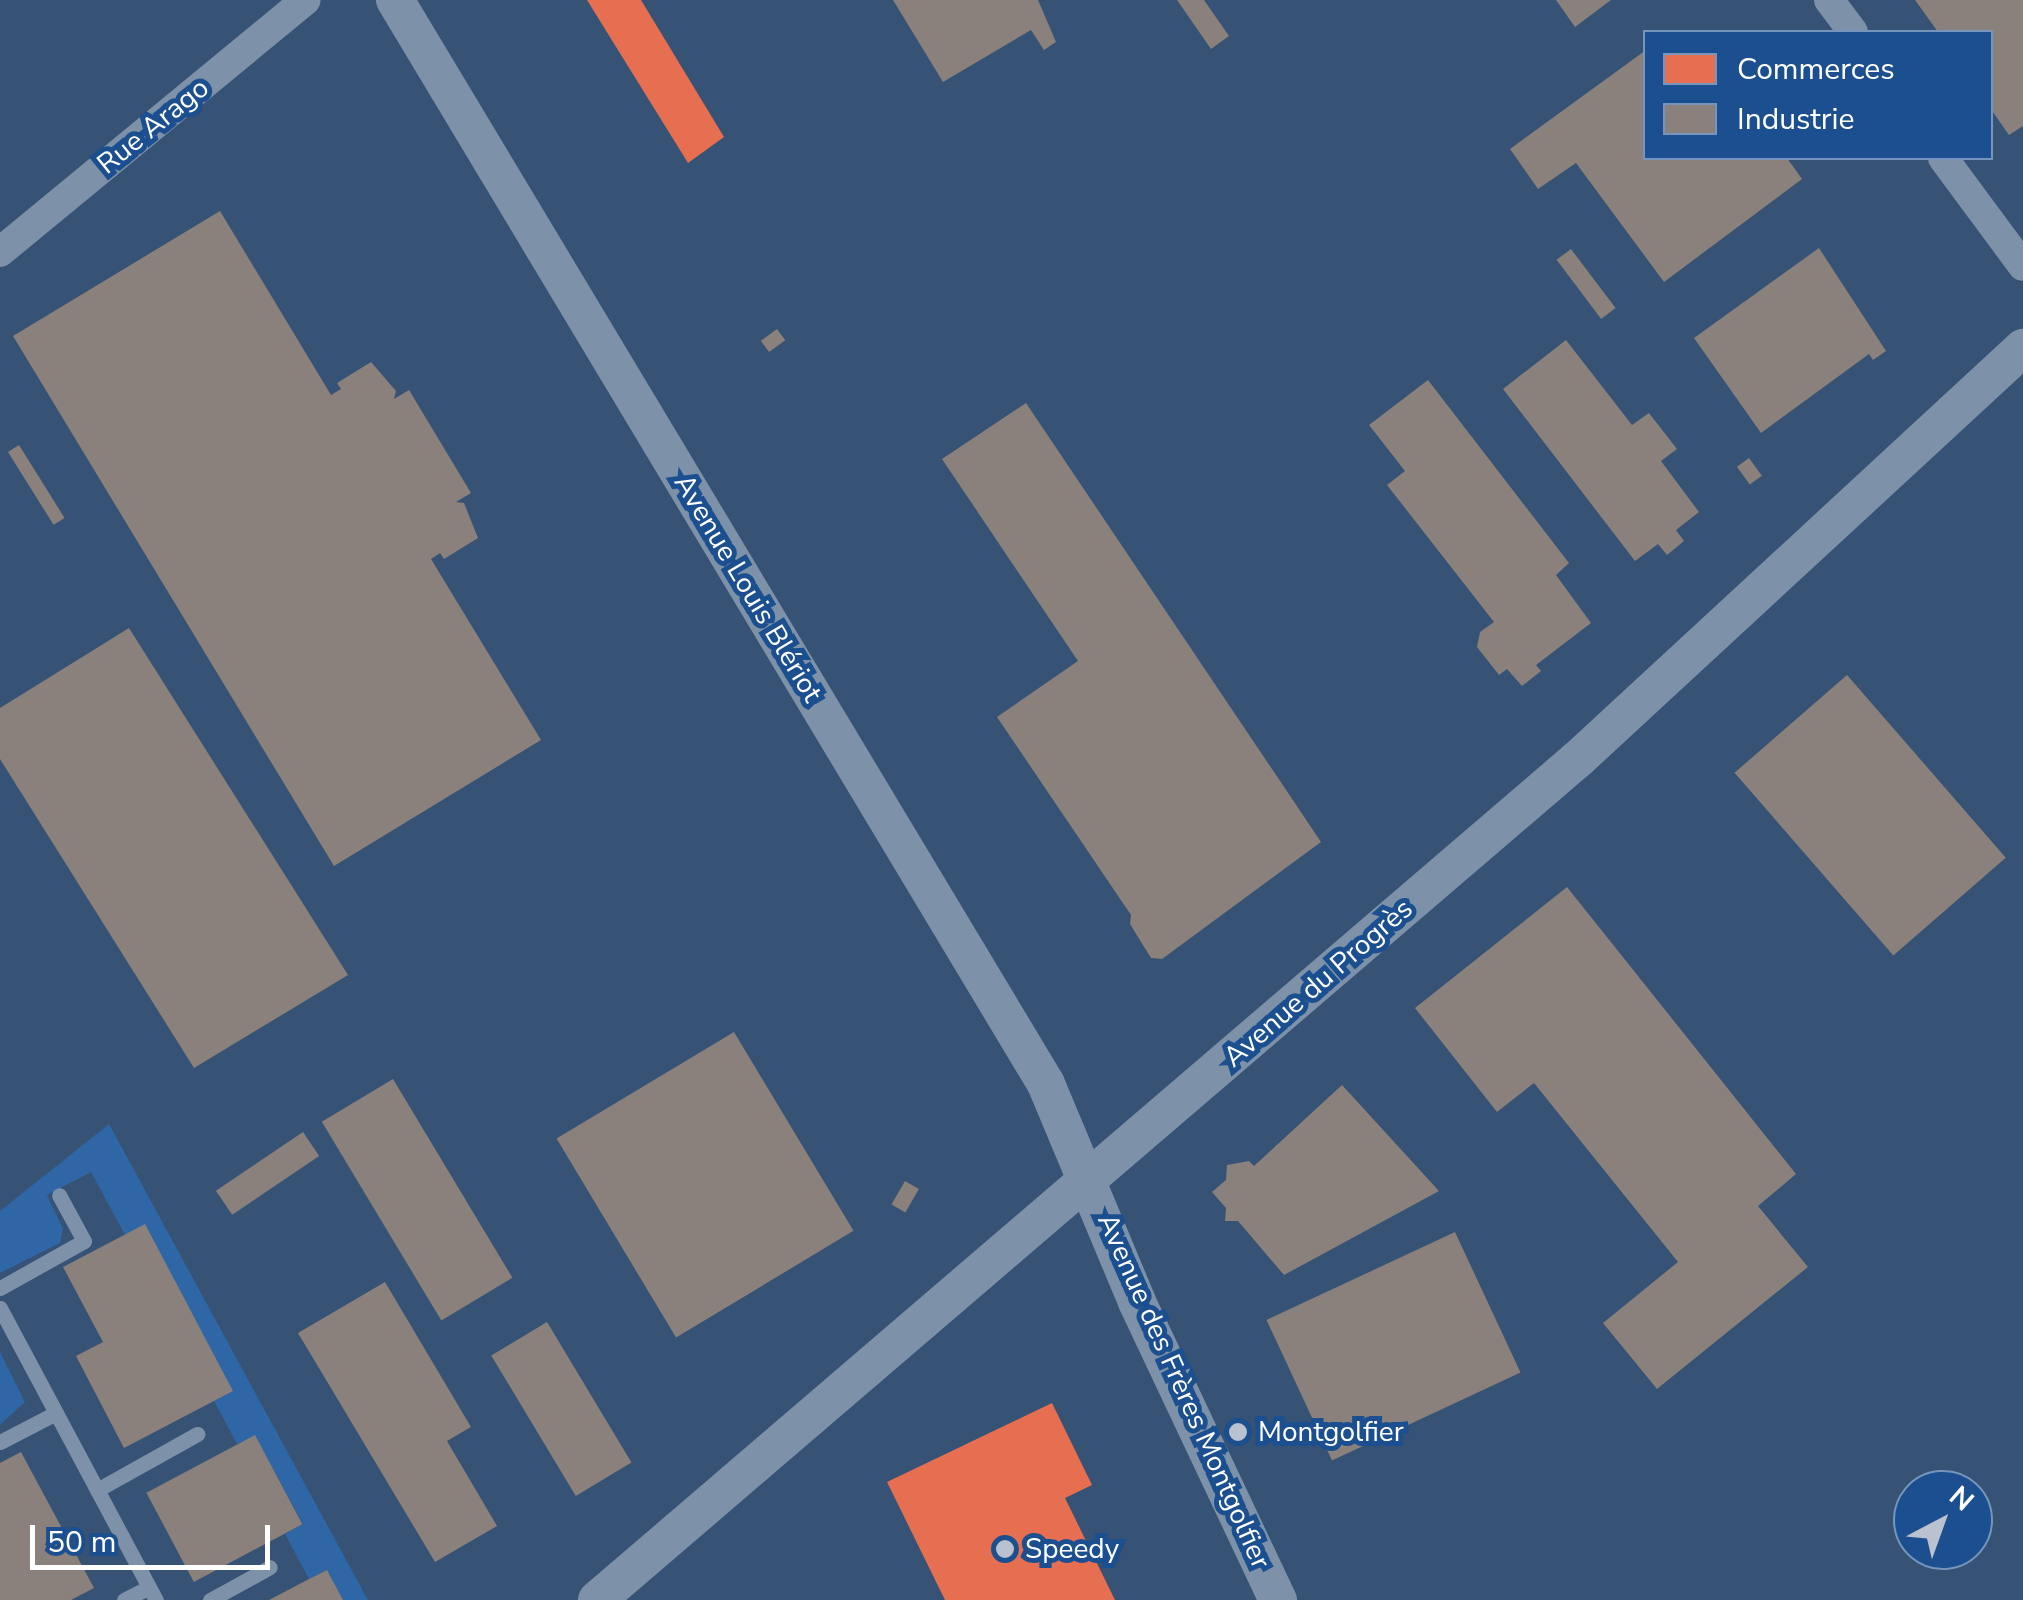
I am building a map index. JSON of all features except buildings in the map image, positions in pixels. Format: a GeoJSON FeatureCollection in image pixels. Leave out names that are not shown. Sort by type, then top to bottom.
{"type":"FeatureCollection","features":[{"type":"Feature","properties":{"kind":"street","name":"Rue Arago"},"geometry":{"type":"LineString","coordinates":[[0,252],[306,0]]}},
{"type":"Feature","properties":{"kind":"street","name":"Avenue Louis Blériot"},"geometry":{"type":"LineString","coordinates":[[395,0],[1046,1084],[1090,1182]]}},
{"type":"Feature","properties":{"kind":"street"},"geometry":{"type":"LineString","coordinates":[[1829,0],[1852,30]]}},
{"type":"Feature","properties":{"kind":"street"},"geometry":{"type":"LineString","coordinates":[[1945,160],[2023,266]]}},
{"type":"Feature","properties":{"kind":"street","name":"Avenue du Progrès"},"geometry":{"type":"LineString","coordinates":[[597,1600],[1090,1182],[1578,759],[2023,348]]}},
{"type":"Feature","properties":{"kind":"street","name":"Avenue des Frères Montgolfier"},"geometry":{"type":"LineString","coordinates":[[1090,1182],[1137,1302],[1278,1600]]}},
{"type":"Feature","properties":{"kind":"lane"},"geometry":{"type":"LineString","coordinates":[[0,1288],[84,1241],[59,1195]]}},
{"type":"Feature","properties":{"kind":"lane"},"geometry":{"type":"LineString","coordinates":[[0,1308],[153,1594],[124,1600]]}},
{"type":"Feature","properties":{"kind":"lane"},"geometry":{"type":"LineString","coordinates":[[0,1442],[56,1412]]}},
{"type":"Feature","properties":{"kind":"lane"},"geometry":{"type":"LineString","coordinates":[[97,1490],[197,1434]]}},
{"type":"Feature","properties":{"kind":"lane"},"geometry":{"type":"LineString","coordinates":[[210,1600],[270,1567]]}},
{"type":"Feature","properties":{"kind":"shaded area"},"geometry":{"type":"Polygon","coordinates":[[[109,1124],[368,1600],[343,1600],[327,1570],[309,1579],[285,1534],[303,1524],[255,1436],[237,1444],[214,1401],[232,1391],[145,1225],[125,1235],[91,1172],[47,1195],[63,1229],[60,1243],[0,1273],[0,1211],[109,1124]]]}},
{"type":"Feature","properties":{"kind":"shaded area"},"geometry":{"type":"Polygon","coordinates":[[[0,1352],[25,1402],[0,1425],[0,1352]]]}},
{"type":"Feature","properties":{"kind":"place","name":"Montgolfier"},"geometry":{"type":"Point","coordinates":[1238,1432]}},
{"type":"Feature","properties":{"kind":"place","name":"Speedy"},"geometry":{"type":"Point","coordinates":[1005,1549]}}]}
